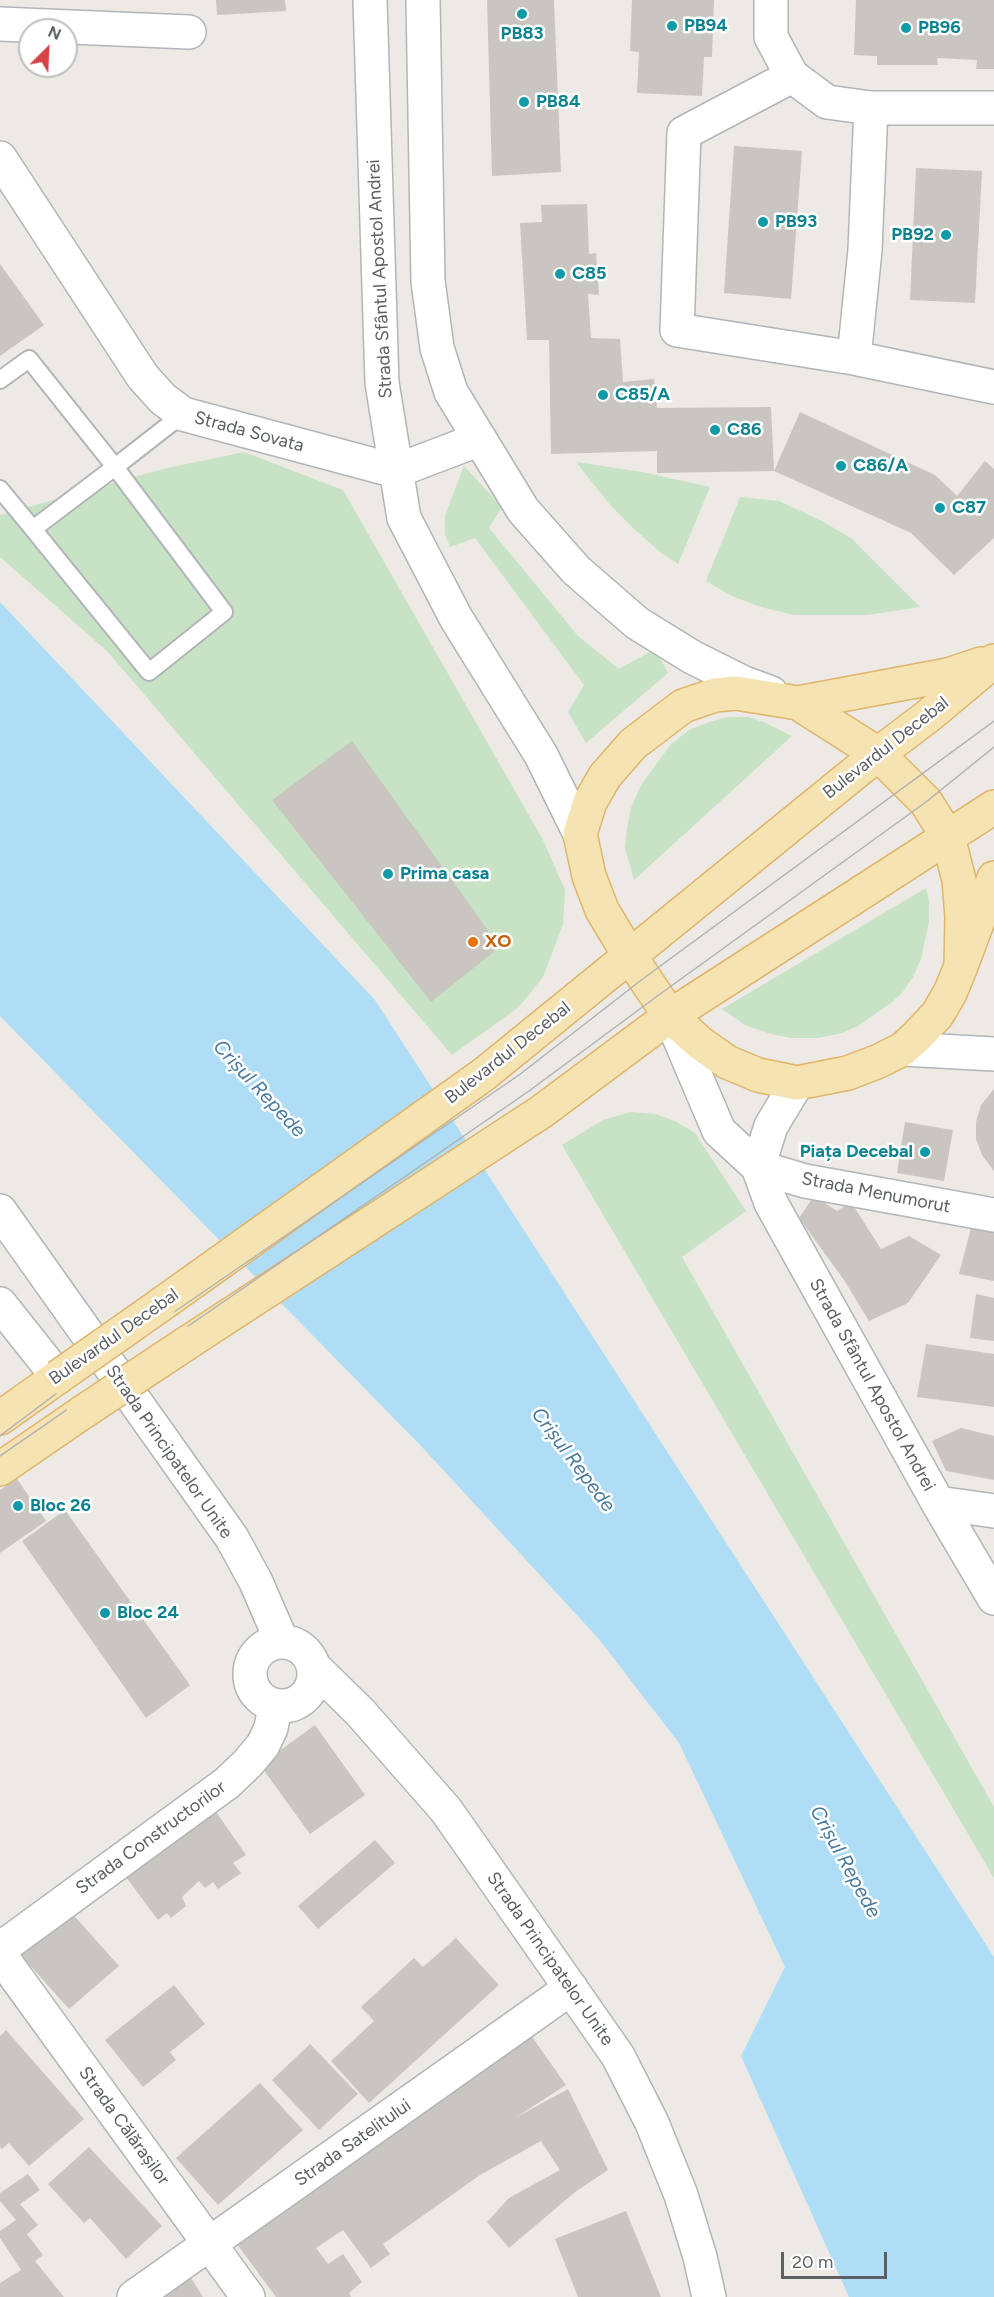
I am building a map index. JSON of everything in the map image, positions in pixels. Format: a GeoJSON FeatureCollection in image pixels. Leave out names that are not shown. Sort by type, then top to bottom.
{"type":"FeatureCollection","features":[{"type":"Feature","properties":{"kind":"main road"},"geometry":{"type":"LineString","coordinates":[[994,660],[948,675],[798,704],[736,693],[715,695],[683,706],[633,744],[605,776],[590,802],[580,834],[589,876],[602,910],[670,1016],[726,1062],[758,1075],[798,1083],[848,1073],[879,1061],[903,1049],[937,1015],[950,993],[994,878]]}},
{"type":"Feature","properties":{"kind":"main road","name":"Bulevardul Decebal"},"geometry":{"type":"LineString","coordinates":[[0,1418],[483,1075],[878,754],[927,717],[994,660]]}},
{"type":"Feature","properties":{"kind":"main road"},"geometry":{"type":"LineString","coordinates":[[798,704],[878,754],[926,802],[948,837],[959,880],[962,917],[961,966]]}},
{"type":"Feature","properties":{"kind":"main road"},"geometry":{"type":"LineString","coordinates":[[0,1469],[83,1412],[541,1112],[670,1016],[994,807]]}},
{"type":"Feature","properties":{"kind":"street","name":"Strada Sfântul Apostol Andrei"},"geometry":{"type":"LineString","coordinates":[[370,0],[382,383],[404,518],[456,618],[541,755],[580,834]]}},
{"type":"Feature","properties":{"kind":"street"},"geometry":{"type":"LineString","coordinates":[[423,0],[428,280],[437,348],[451,392],[523,510],[576,570],[637,623],[702,663],[744,683],[798,704]]}},
{"type":"Feature","properties":{"kind":"street"},"geometry":{"type":"LineString","coordinates":[[771,0],[771,37],[792,76],[828,102],[872,108],[994,108]]}},
{"type":"Feature","properties":{"kind":"street"},"geometry":{"type":"LineString","coordinates":[[0,24],[189,32]]}},
{"type":"Feature","properties":{"kind":"street"},"geometry":{"type":"LineString","coordinates":[[792,76],[684,133],[677,330],[854,358],[994,387]]}},
{"type":"Feature","properties":{"kind":"street"},"geometry":{"type":"LineString","coordinates":[[854,358],[865,250],[872,108]]}},
{"type":"Feature","properties":{"kind":"street","name":"Strada Sovata"},"geometry":{"type":"LineString","coordinates":[[0,158],[143,377],[163,399],[183,414],[396,471]]}},
{"type":"Feature","properties":{"kind":"street"},"geometry":{"type":"LineString","coordinates":[[396,471],[480,439]]}},
{"type":"Feature","properties":{"kind":"street","name":"Strada Sfântul Apostol Andrei"},"geometry":{"type":"LineString","coordinates":[[670,1016],[719,1131],[758,1167],[771,1203],[994,1598]]}},
{"type":"Feature","properties":{"kind":"street"},"geometry":{"type":"LineString","coordinates":[[903,1049],[994,1054]]}},
{"type":"Feature","properties":{"kind":"street"},"geometry":{"type":"LineString","coordinates":[[758,1167],[771,1126],[798,1083]]}},
{"type":"Feature","properties":{"kind":"street","name":"Strada Menumorut"},"geometry":{"type":"LineString","coordinates":[[758,1167],[806,1181],[994,1215]]}},
{"type":"Feature","properties":{"kind":"street","name":"Strada Principatelor Unite"},"geometry":{"type":"LineString","coordinates":[[0,1211],[232,1538],[256,1582],[282,1642]]}},
{"type":"Feature","properties":{"kind":"street"},"geometry":{"type":"LineString","coordinates":[[0,1304],[58,1377]]}},
{"type":"Feature","properties":{"kind":"street"},"geometry":{"type":"LineString","coordinates":[[939,1503],[994,1511]]}},
{"type":"Feature","properties":{"kind":"street"},"geometry":{"type":"LineString","coordinates":[[272,1643],[293,1644],[303,1649],[314,1667],[311,1689],[305,1698],[296,1704],[275,1707],[265,1703],[251,1687],[250,1665],[254,1656],[272,1643]]}},
{"type":"Feature","properties":{"kind":"street","name":"Strada Principatelor Unite"},"geometry":{"type":"LineString","coordinates":[[314,1667],[360,1712],[446,1810],[618,2056],[652,2123],[681,2195],[700,2257],[709,2297]]}},
{"type":"Feature","properties":{"kind":"street","name":"Strada Constructorilor"},"geometry":{"type":"LineString","coordinates":[[0,1949],[240,1770],[263,1745],[271,1728],[275,1707]]}},
{"type":"Feature","properties":{"kind":"street","name":"Strada Călărașilor"},"geometry":{"type":"LineString","coordinates":[[0,1956],[248,2297]]}},
{"type":"Feature","properties":{"kind":"street","name":"Strada Satelitului"},"geometry":{"type":"LineString","coordinates":[[134,2297],[571,1988]]}},
{"type":"Feature","properties":{"kind":"lane"},"geometry":{"type":"LineString","coordinates":[[0,380],[29,359],[115,467],[224,612],[149,672],[0,489]]}},
{"type":"Feature","properties":{"kind":"lane"},"geometry":{"type":"LineString","coordinates":[[33,529],[183,414]]}},
{"type":"Feature","properties":{"kind":"green space"},"geometry":{"type":"Polygon","coordinates":[[[244,452],[343,490],[543,840],[565,890],[563,924],[543,977],[519,1007],[452,1055],[108,652],[0,557],[0,515],[163,469],[244,452]]]}},
{"type":"Feature","properties":{"kind":"green space"},"geometry":{"type":"Polygon","coordinates":[[[576,462],[642,472],[710,487],[678,564],[660,552],[611,506],[576,462]]]}},
{"type":"Feature","properties":{"kind":"green space"},"geometry":{"type":"Polygon","coordinates":[[[464,466],[502,507],[489,528],[578,636],[619,669],[655,649],[668,673],[586,743],[568,712],[584,685],[475,538],[450,547],[445,534],[445,515],[464,466]]]}},
{"type":"Feature","properties":{"kind":"green space"},"geometry":{"type":"Polygon","coordinates":[[[740,497],[779,501],[822,521],[852,539],[920,607],[867,615],[794,615],[761,607],[732,596],[706,581],[740,497]]]}},
{"type":"Feature","properties":{"kind":"green space"},"geometry":{"type":"Polygon","coordinates":[[[728,717],[748,717],[792,736],[634,880],[625,848],[631,808],[641,785],[671,744],[689,730],[728,717]]]}},
{"type":"Feature","properties":{"kind":"green space"},"geometry":{"type":"Polygon","coordinates":[[[926,888],[929,901],[929,921],[921,959],[913,977],[902,993],[891,1003],[858,1026],[842,1033],[818,1038],[791,1038],[745,1025],[722,1009],[926,888]]]}},
{"type":"Feature","properties":{"kind":"green space"},"geometry":{"type":"Polygon","coordinates":[[[631,1112],[655,1114],[675,1121],[695,1133],[746,1211],[682,1257],[994,1807],[994,1878],[562,1145],[603,1120],[631,1112]]]}},
{"type":"Feature","properties":{"kind":"water","name":"Crișul Repede"},"geometry":{"type":"Polygon","coordinates":[[[0,602],[375,1000],[994,1957],[994,2297],[849,2297],[741,2056],[785,1967],[679,1743],[598,1638],[422,1447],[0,1016],[0,602]]]}},
{"type":"Feature","properties":{"kind":"building"},"geometry":{"type":"Polygon","coordinates":[[[216,0],[285,0],[286,11],[217,15],[216,0]]]}},
{"type":"Feature","properties":{"kind":"building","name":"PB84"},"geometry":{"type":"Polygon","coordinates":[[[487,0],[554,0],[561,172],[492,176],[487,0]]]}},
{"type":"Feature","properties":{"kind":"building","name":"PB94"},"geometry":{"type":"Polygon","coordinates":[[[632,0],[714,0],[712,57],[704,57],[702,96],[637,93],[639,52],[630,51],[632,0]]]}},
{"type":"Feature","properties":{"kind":"building","name":"PB96"},"geometry":{"type":"Polygon","coordinates":[[[856,0],[994,0],[994,69],[976,69],[977,60],[937,58],[938,65],[877,65],[877,56],[854,55],[856,0]]]}},
{"type":"Feature","properties":{"kind":"building","name":"PB93"},"geometry":{"type":"Polygon","coordinates":[[[734,146],[802,151],[791,299],[724,293],[734,146]]]}},
{"type":"Feature","properties":{"kind":"building","name":"PB92"},"geometry":{"type":"Polygon","coordinates":[[[916,168],[982,171],[975,303],[910,300],[916,168]]]}},
{"type":"Feature","properties":{"kind":"building"},"geometry":{"type":"Polygon","coordinates":[[[587,204],[589,254],[596,253],[599,295],[588,294],[591,338],[620,339],[623,382],[654,379],[657,408],[771,407],[774,471],[657,473],[657,451],[551,454],[549,340],[527,340],[520,223],[542,222],[541,205],[587,204]]]}},
{"type":"Feature","properties":{"kind":"building"},"geometry":{"type":"Polygon","coordinates":[[[0,264],[44,325],[0,356],[0,264]]]}},
{"type":"Feature","properties":{"kind":"building"},"geometry":{"type":"Polygon","coordinates":[[[800,412],[935,475],[957,496],[985,461],[994,469],[994,538],[954,575],[911,533],[774,471],[800,412]]]}},
{"type":"Feature","properties":{"kind":"building","name":"Prima casa"},"geometry":{"type":"Polygon","coordinates":[[[352,741],[500,947],[431,1002],[272,800],[352,741]]]}},
{"type":"Feature","properties":{"kind":"building"},"geometry":{"type":"Polygon","coordinates":[[[994,1089],[994,1171],[982,1155],[976,1139],[976,1122],[981,1105],[994,1089]]]}},
{"type":"Feature","properties":{"kind":"building","name":"Piața Decebal"},"geometry":{"type":"Polygon","coordinates":[[[905,1122],[953,1130],[944,1181],[897,1173],[905,1122]]]}},
{"type":"Feature","properties":{"kind":"building"},"geometry":{"type":"Polygon","coordinates":[[[814,1196],[837,1211],[851,1202],[881,1249],[909,1236],[941,1255],[908,1303],[869,1321],[844,1280],[799,1218],[814,1196]]]}},
{"type":"Feature","properties":{"kind":"building"},"geometry":{"type":"Polygon","coordinates":[[[971,1228],[994,1231],[994,1281],[959,1274],[971,1228]]]}},
{"type":"Feature","properties":{"kind":"building"},"geometry":{"type":"Polygon","coordinates":[[[976,1294],[994,1298],[994,1341],[970,1338],[976,1294]]]}},
{"type":"Feature","properties":{"kind":"building"},"geometry":{"type":"Polygon","coordinates":[[[926,1344],[994,1354],[994,1407],[917,1397],[926,1344]]]}},
{"type":"Feature","properties":{"kind":"building"},"geometry":{"type":"Polygon","coordinates":[[[961,1428],[994,1436],[994,1480],[946,1471],[932,1441],[961,1428]]]}},
{"type":"Feature","properties":{"kind":"building","name":"Bloc 26"},"geometry":{"type":"Polygon","coordinates":[[[17,1479],[46,1521],[0,1553],[0,1490],[17,1479]]]}},
{"type":"Feature","properties":{"kind":"building","name":"Bloc 24"},"geometry":{"type":"Polygon","coordinates":[[[65,1510],[190,1685],[146,1718],[22,1541],[65,1510]]]}},
{"type":"Feature","properties":{"kind":"building"},"geometry":{"type":"Polygon","coordinates":[[[315,1725],[365,1795],[310,1834],[260,1765],[315,1725]]]}},
{"type":"Feature","properties":{"kind":"building"},"geometry":{"type":"Polygon","coordinates":[[[212,1806],[246,1855],[233,1863],[241,1873],[218,1889],[213,1882],[205,1888],[199,1881],[182,1897],[186,1906],[171,1918],[167,1913],[158,1920],[120,1869],[212,1806]]]}},
{"type":"Feature","properties":{"kind":"building"},"geometry":{"type":"Polygon","coordinates":[[[375,1840],[395,1863],[318,1929],[298,1906],[375,1840]]]}},
{"type":"Feature","properties":{"kind":"building"},"geometry":{"type":"Polygon","coordinates":[[[69,1910],[119,1966],[69,2009],[19,1953],[69,1910]]]}},
{"type":"Feature","properties":{"kind":"building"},"geometry":{"type":"Polygon","coordinates":[[[456,1938],[499,1985],[369,2103],[331,2061],[374,2021],[361,2007],[414,1958],[423,1967],[456,1938]]]}},
{"type":"Feature","properties":{"kind":"building"},"geometry":{"type":"Polygon","coordinates":[[[174,1985],[205,2024],[170,2052],[176,2060],[143,2087],[105,2040],[174,1985]]]}},
{"type":"Feature","properties":{"kind":"building"},"geometry":{"type":"Polygon","coordinates":[[[6,2030],[84,2119],[29,2166],[9,2143],[2,2149],[0,2147],[0,2036],[6,2030]]]}},
{"type":"Feature","properties":{"kind":"building"},"geometry":{"type":"Polygon","coordinates":[[[530,2034],[566,2085],[515,2118],[568,2089],[608,2170],[575,2192],[509,2248],[487,2222],[509,2198],[560,2170],[541,2141],[480,2175],[383,2244],[390,2254],[371,2268],[343,2230],[316,2248],[328,2264],[343,2254],[362,2282],[349,2293],[351,2297],[276,2297],[234,2240],[530,2034]]]}},
{"type":"Feature","properties":{"kind":"building"},"geometry":{"type":"Polygon","coordinates":[[[310,2044],[358,2094],[319,2130],[272,2080],[310,2044]]]}},
{"type":"Feature","properties":{"kind":"building"},"geometry":{"type":"Polygon","coordinates":[[[260,2083],[303,2130],[218,2205],[176,2158],[260,2083]]]}},
{"type":"Feature","properties":{"kind":"building"},"geometry":{"type":"Polygon","coordinates":[[[89,2147],[162,2226],[126,2259],[90,2218],[84,2223],[48,2184],[89,2147]]]}},
{"type":"Feature","properties":{"kind":"building"},"geometry":{"type":"Polygon","coordinates":[[[28,2174],[40,2190],[20,2204],[38,2225],[27,2234],[43,2255],[35,2261],[64,2297],[0,2297],[0,2283],[21,2270],[0,2238],[0,2231],[16,2220],[0,2201],[0,2193],[28,2174]]]}},
{"type":"Feature","properties":{"kind":"building"},"geometry":{"type":"Polygon","coordinates":[[[626,2211],[661,2297],[578,2297],[555,2239],[626,2211]]]}},
{"type":"Feature","properties":{"kind":"building"},"geometry":{"type":"Polygon","coordinates":[[[191,2278],[203,2297],[162,2297],[191,2278]]]}},
{"type":"Feature","properties":{"kind":"tram line"},"geometry":{"type":"LineString","coordinates":[[0,1436],[65,1387],[519,1075],[644,978],[994,721]]}},
{"type":"Feature","properties":{"kind":"tram line"},"geometry":{"type":"LineString","coordinates":[[0,1456],[529,1091],[926,802],[994,747]]}},
{"type":"Feature","properties":{"kind":"place","name":"PB83"},"geometry":{"type":"Point","coordinates":[522,14]}},
{"type":"Feature","properties":{"kind":"place","name":"PB94"},"geometry":{"type":"Point","coordinates":[672,26]}},
{"type":"Feature","properties":{"kind":"place","name":"PB96"},"geometry":{"type":"Point","coordinates":[906,28]}},
{"type":"Feature","properties":{"kind":"place","name":"PB84"},"geometry":{"type":"Point","coordinates":[524,102]}},
{"type":"Feature","properties":{"kind":"place","name":"PB93"},"geometry":{"type":"Point","coordinates":[763,222]}},
{"type":"Feature","properties":{"kind":"place","name":"PB92"},"geometry":{"type":"Point","coordinates":[946,235]}},
{"type":"Feature","properties":{"kind":"place","name":"C85"},"geometry":{"type":"Point","coordinates":[560,274]}},
{"type":"Feature","properties":{"kind":"place","name":"C85/A"},"geometry":{"type":"Point","coordinates":[603,395]}},
{"type":"Feature","properties":{"kind":"place","name":"C86"},"geometry":{"type":"Point","coordinates":[715,430]}},
{"type":"Feature","properties":{"kind":"place","name":"C86/A"},"geometry":{"type":"Point","coordinates":[841,466]}},
{"type":"Feature","properties":{"kind":"place","name":"C87"},"geometry":{"type":"Point","coordinates":[940,508]}},
{"type":"Feature","properties":{"kind":"place","name":"Prima casa"},"geometry":{"type":"Point","coordinates":[388,874]}},
{"type":"Feature","properties":{"kind":"place","name":"XO"},"geometry":{"type":"Point","coordinates":[473,942]}},
{"type":"Feature","properties":{"kind":"place","name":"Piața Decebal"},"geometry":{"type":"Point","coordinates":[925,1152]}},
{"type":"Feature","properties":{"kind":"place","name":"Bloc 26"},"geometry":{"type":"Point","coordinates":[18,1506]}},
{"type":"Feature","properties":{"kind":"place","name":"Bloc 24"},"geometry":{"type":"Point","coordinates":[105,1613]}}]}
